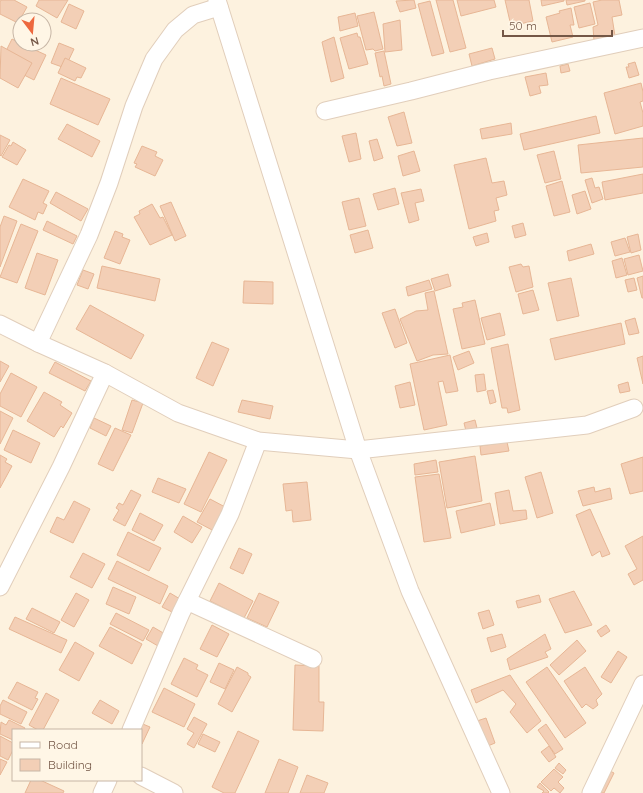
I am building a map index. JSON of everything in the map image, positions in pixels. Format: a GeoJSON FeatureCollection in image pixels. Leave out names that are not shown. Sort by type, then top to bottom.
{"type":"FeatureCollection","features":[{"type":"Feature","properties":{"kind":"street"},"geometry":{"type":"LineString","coordinates":[[38,343],[89,235],[109,183],[134,106],[154,60],[175,30],[193,15],[218,4],[358,450],[410,591],[501,793]]}},
{"type":"Feature","properties":{"kind":"street"},"geometry":{"type":"LineString","coordinates":[[325,111],[488,71],[643,38]]}},
{"type":"Feature","properties":{"kind":"street"},"geometry":{"type":"LineString","coordinates":[[0,324],[105,373],[178,413],[258,441],[358,450],[587,425],[634,408]]}},
{"type":"Feature","properties":{"kind":"street"},"geometry":{"type":"LineString","coordinates":[[0,586],[60,467],[105,373]]}},
{"type":"Feature","properties":{"kind":"street"},"geometry":{"type":"LineString","coordinates":[[131,729],[187,601],[230,514],[258,441]]}},
{"type":"Feature","properties":{"kind":"street"},"geometry":{"type":"LineString","coordinates":[[187,601],[313,659]]}},
{"type":"Feature","properties":{"kind":"street"},"geometry":{"type":"LineString","coordinates":[[591,793],[643,684]]}},
{"type":"Feature","properties":{"kind":"street"},"geometry":{"type":"LineString","coordinates":[[142,777],[174,793]]}},
{"type":"Feature","properties":{"kind":"street"},"geometry":{"type":"LineString","coordinates":[[102,793],[108,781]]}},
{"type":"Feature","properties":{"kind":"building"},"geometry":{"type":"Polygon","coordinates":[[[1,0],[14,0],[27,7],[24,12],[12,12],[12,20],[0,14],[1,0]]]}},
{"type":"Feature","properties":{"kind":"building"},"geometry":{"type":"Polygon","coordinates":[[[39,0],[68,0],[57,18],[52,15],[52,12],[46,12],[36,6],[39,0]]]}},
{"type":"Feature","properties":{"kind":"building"},"geometry":{"type":"Polygon","coordinates":[[[414,0],[416,8],[400,12],[396,1],[414,0]]]}},
{"type":"Feature","properties":{"kind":"building"},"geometry":{"type":"Polygon","coordinates":[[[436,0],[453,0],[466,48],[450,52],[436,0]]]}},
{"type":"Feature","properties":{"kind":"building"},"geometry":{"type":"Polygon","coordinates":[[[457,0],[494,0],[496,7],[461,16],[457,0]]]}},
{"type":"Feature","properties":{"kind":"building"},"geometry":{"type":"Polygon","coordinates":[[[505,0],[529,0],[533,21],[511,26],[505,0]]]}},
{"type":"Feature","properties":{"kind":"building"},"geometry":{"type":"Polygon","coordinates":[[[541,0],[564,0],[564,1],[542,6],[541,0]]]}},
{"type":"Feature","properties":{"kind":"building"},"geometry":{"type":"Polygon","coordinates":[[[566,0],[585,0],[585,1],[567,5],[566,0]]]}},
{"type":"Feature","properties":{"kind":"building"},"geometry":{"type":"Polygon","coordinates":[[[602,0],[619,0],[622,15],[612,17],[615,36],[594,41],[593,27],[598,25],[593,2],[602,0]]]}},
{"type":"Feature","properties":{"kind":"building"},"geometry":{"type":"Polygon","coordinates":[[[430,1],[444,53],[432,56],[418,4],[430,1]]]}},
{"type":"Feature","properties":{"kind":"building"},"geometry":{"type":"Polygon","coordinates":[[[590,3],[595,24],[579,28],[574,7],[590,3]]]}},
{"type":"Feature","properties":{"kind":"building"},"geometry":{"type":"Polygon","coordinates":[[[69,4],[84,11],[76,29],[61,22],[69,4]]]}},
{"type":"Feature","properties":{"kind":"building"},"geometry":{"type":"Polygon","coordinates":[[[571,8],[574,25],[570,25],[573,37],[552,42],[546,17],[560,13],[559,11],[571,8]]]}},
{"type":"Feature","properties":{"kind":"building"},"geometry":{"type":"Polygon","coordinates":[[[374,12],[383,49],[375,51],[373,49],[366,50],[357,16],[374,12]]]}},
{"type":"Feature","properties":{"kind":"building"},"geometry":{"type":"Polygon","coordinates":[[[355,13],[358,26],[340,31],[338,17],[355,13]]]}},
{"type":"Feature","properties":{"kind":"building"},"geometry":{"type":"Polygon","coordinates":[[[400,20],[402,50],[385,52],[383,24],[400,20]]]}},
{"type":"Feature","properties":{"kind":"building"},"geometry":{"type":"Polygon","coordinates":[[[357,33],[358,37],[360,37],[368,64],[349,69],[340,38],[357,33]]]}},
{"type":"Feature","properties":{"kind":"building"},"geometry":{"type":"Polygon","coordinates":[[[334,37],[344,78],[331,82],[322,42],[334,37]]]}},
{"type":"Feature","properties":{"kind":"building"},"geometry":{"type":"Polygon","coordinates":[[[12,39],[12,52],[39,52],[46,55],[34,80],[0,63],[12,39]]]}},
{"type":"Feature","properties":{"kind":"building"},"geometry":{"type":"Polygon","coordinates":[[[59,43],[74,49],[65,68],[51,63],[59,43]]]}},
{"type":"Feature","properties":{"kind":"building"},"geometry":{"type":"Polygon","coordinates":[[[1,46],[32,63],[18,88],[0,78],[1,46]]]}},
{"type":"Feature","properties":{"kind":"building"},"geometry":{"type":"Polygon","coordinates":[[[492,48],[495,59],[472,66],[469,54],[492,48]]]}},
{"type":"Feature","properties":{"kind":"building"},"geometry":{"type":"Polygon","coordinates":[[[384,51],[391,84],[384,86],[382,76],[380,77],[375,53],[384,51]]]}},
{"type":"Feature","properties":{"kind":"building"},"geometry":{"type":"Polygon","coordinates":[[[65,58],[86,68],[81,78],[77,77],[75,81],[58,73],[65,58]]]}},
{"type":"Feature","properties":{"kind":"building"},"geometry":{"type":"Polygon","coordinates":[[[635,62],[639,75],[629,78],[626,67],[629,67],[628,64],[635,62]]]}},
{"type":"Feature","properties":{"kind":"building"},"geometry":{"type":"Polygon","coordinates":[[[568,64],[570,71],[561,73],[560,66],[568,64]]]}},
{"type":"Feature","properties":{"kind":"building"},"geometry":{"type":"Polygon","coordinates":[[[546,73],[548,85],[539,86],[541,93],[530,96],[525,77],[546,73]]]}},
{"type":"Feature","properties":{"kind":"building"},"geometry":{"type":"Polygon","coordinates":[[[61,78],[110,99],[98,125],[50,104],[61,78]]]}},
{"type":"Feature","properties":{"kind":"building"},"geometry":{"type":"Polygon","coordinates":[[[641,83],[643,101],[640,102],[643,113],[643,126],[615,134],[604,93],[641,83]]]}},
{"type":"Feature","properties":{"kind":"building"},"geometry":{"type":"Polygon","coordinates":[[[404,112],[412,143],[397,146],[388,117],[404,112]]]}},
{"type":"Feature","properties":{"kind":"building"},"geometry":{"type":"Polygon","coordinates":[[[596,116],[600,133],[524,150],[520,134],[596,116]]]}},
{"type":"Feature","properties":{"kind":"building"},"geometry":{"type":"Polygon","coordinates":[[[511,123],[512,134],[482,139],[480,129],[511,123]]]}},
{"type":"Feature","properties":{"kind":"building"},"geometry":{"type":"Polygon","coordinates":[[[67,124],[100,141],[92,157],[58,139],[67,124]]]}},
{"type":"Feature","properties":{"kind":"building"},"geometry":{"type":"Polygon","coordinates":[[[356,133],[361,159],[349,162],[342,136],[356,133]]]}},
{"type":"Feature","properties":{"kind":"building"},"geometry":{"type":"Polygon","coordinates":[[[0,135],[10,140],[1,156],[0,155],[0,135]]]}},
{"type":"Feature","properties":{"kind":"building"},"geometry":{"type":"Polygon","coordinates":[[[643,138],[643,167],[581,173],[578,145],[643,138]]]}},
{"type":"Feature","properties":{"kind":"building"},"geometry":{"type":"Polygon","coordinates":[[[377,139],[383,158],[374,161],[369,141],[377,139]]]}},
{"type":"Feature","properties":{"kind":"building"},"geometry":{"type":"Polygon","coordinates":[[[13,142],[26,150],[17,165],[2,157],[9,145],[11,146],[13,142]]]}},
{"type":"Feature","properties":{"kind":"building"},"geometry":{"type":"Polygon","coordinates":[[[142,146],[157,152],[155,156],[163,160],[155,176],[135,167],[137,164],[134,163],[142,146]]]}},
{"type":"Feature","properties":{"kind":"building"},"geometry":{"type":"Polygon","coordinates":[[[414,151],[420,171],[403,176],[398,156],[414,151]]]}},
{"type":"Feature","properties":{"kind":"building"},"geometry":{"type":"Polygon","coordinates":[[[554,151],[561,179],[545,183],[537,155],[554,151]]]}},
{"type":"Feature","properties":{"kind":"building"},"geometry":{"type":"Polygon","coordinates":[[[486,158],[492,183],[504,181],[507,195],[496,198],[499,210],[494,211],[496,221],[469,229],[454,165],[486,158]]]}},
{"type":"Feature","properties":{"kind":"building"},"geometry":{"type":"Polygon","coordinates":[[[643,174],[643,193],[605,200],[602,182],[643,174]]]}},
{"type":"Feature","properties":{"kind":"building"},"geometry":{"type":"Polygon","coordinates":[[[592,178],[595,188],[599,187],[603,199],[592,203],[585,180],[592,178]]]}},
{"type":"Feature","properties":{"kind":"building"},"geometry":{"type":"Polygon","coordinates":[[[23,179],[49,191],[43,203],[47,205],[43,214],[38,212],[35,220],[9,207],[23,179]]]}},
{"type":"Feature","properties":{"kind":"building"},"geometry":{"type":"Polygon","coordinates":[[[562,181],[570,212],[554,216],[546,186],[562,181]]]}},
{"type":"Feature","properties":{"kind":"building"},"geometry":{"type":"Polygon","coordinates":[[[395,188],[399,204],[378,210],[373,194],[395,188]]]}},
{"type":"Feature","properties":{"kind":"building"},"geometry":{"type":"Polygon","coordinates":[[[421,189],[424,201],[415,203],[419,220],[409,223],[401,193],[421,189]]]}},
{"type":"Feature","properties":{"kind":"building"},"geometry":{"type":"Polygon","coordinates":[[[585,191],[591,209],[577,214],[572,195],[585,191]]]}},
{"type":"Feature","properties":{"kind":"building"},"geometry":{"type":"Polygon","coordinates":[[[56,192],[88,209],[81,221],[50,203],[56,192]]]}},
{"type":"Feature","properties":{"kind":"building"},"geometry":{"type":"Polygon","coordinates":[[[359,198],[366,226],[349,230],[342,202],[359,198]]]}},
{"type":"Feature","properties":{"kind":"building"},"geometry":{"type":"Polygon","coordinates":[[[171,202],[186,236],[175,241],[160,206],[171,202]]]}},
{"type":"Feature","properties":{"kind":"building"},"geometry":{"type":"Polygon","coordinates":[[[152,204],[160,218],[163,217],[172,235],[150,245],[134,217],[140,214],[139,211],[152,204]]]}},
{"type":"Feature","properties":{"kind":"building"},"geometry":{"type":"Polygon","coordinates":[[[4,216],[17,221],[0,267],[0,227],[4,216]]]}},
{"type":"Feature","properties":{"kind":"building"},"geometry":{"type":"Polygon","coordinates":[[[47,221],[77,236],[73,244],[43,230],[47,221]]]}},
{"type":"Feature","properties":{"kind":"building"},"geometry":{"type":"Polygon","coordinates":[[[523,223],[526,235],[515,238],[512,226],[523,223]]]}},
{"type":"Feature","properties":{"kind":"building"},"geometry":{"type":"Polygon","coordinates":[[[21,224],[38,231],[17,283],[0,277],[21,224]]]}},
{"type":"Feature","properties":{"kind":"building"},"geometry":{"type":"Polygon","coordinates":[[[368,230],[373,248],[355,253],[350,235],[368,230]]]}},
{"type":"Feature","properties":{"kind":"building"},"geometry":{"type":"Polygon","coordinates":[[[115,231],[123,234],[122,237],[130,240],[120,264],[104,258],[115,231]]]}},
{"type":"Feature","properties":{"kind":"building"},"geometry":{"type":"Polygon","coordinates":[[[487,233],[489,242],[476,246],[473,237],[487,233]]]}},
{"type":"Feature","properties":{"kind":"building"},"geometry":{"type":"Polygon","coordinates":[[[638,234],[641,250],[631,253],[627,237],[638,234]]]}},
{"type":"Feature","properties":{"kind":"building"},"geometry":{"type":"Polygon","coordinates":[[[625,238],[630,252],[615,256],[611,242],[625,238]]]}},
{"type":"Feature","properties":{"kind":"building"},"geometry":{"type":"Polygon","coordinates":[[[591,244],[594,254],[569,261],[567,251],[591,244]]]}},
{"type":"Feature","properties":{"kind":"building"},"geometry":{"type":"Polygon","coordinates":[[[37,253],[58,260],[45,295],[25,288],[37,253]]]}},
{"type":"Feature","properties":{"kind":"building"},"geometry":{"type":"Polygon","coordinates":[[[639,255],[643,271],[628,275],[624,259],[639,255]]]}},
{"type":"Feature","properties":{"kind":"building"},"geometry":{"type":"Polygon","coordinates":[[[622,258],[627,275],[616,278],[612,261],[622,258]]]}},
{"type":"Feature","properties":{"kind":"building"},"geometry":{"type":"Polygon","coordinates":[[[521,264],[523,267],[529,266],[533,287],[516,292],[509,267],[521,264]]]}},
{"type":"Feature","properties":{"kind":"building"},"geometry":{"type":"Polygon","coordinates":[[[102,266],[160,279],[155,301],[97,288],[102,266]]]}},
{"type":"Feature","properties":{"kind":"building"},"geometry":{"type":"Polygon","coordinates":[[[83,270],[94,274],[88,289],[77,285],[83,270]]]}},
{"type":"Feature","properties":{"kind":"building"},"geometry":{"type":"Polygon","coordinates":[[[448,274],[451,286],[435,291],[431,279],[448,274]]]}},
{"type":"Feature","properties":{"kind":"building"},"geometry":{"type":"Polygon","coordinates":[[[643,276],[643,298],[642,298],[637,278],[643,276]]]}},
{"type":"Feature","properties":{"kind":"building"},"geometry":{"type":"Polygon","coordinates":[[[571,278],[579,316],[557,321],[548,283],[571,278]]]}},
{"type":"Feature","properties":{"kind":"building"},"geometry":{"type":"Polygon","coordinates":[[[634,278],[637,290],[628,292],[625,280],[634,278]]]}},
{"type":"Feature","properties":{"kind":"building"},"geometry":{"type":"Polygon","coordinates":[[[429,280],[432,289],[408,296],[406,287],[429,280]]]}},
{"type":"Feature","properties":{"kind":"building"},"geometry":{"type":"Polygon","coordinates":[[[244,281],[273,282],[273,304],[243,303],[244,281]]]}},
{"type":"Feature","properties":{"kind":"building"},"geometry":{"type":"Polygon","coordinates":[[[533,290],[539,310],[523,314],[518,294],[533,290]]]}},
{"type":"Feature","properties":{"kind":"building"},"geometry":{"type":"Polygon","coordinates":[[[434,291],[448,354],[433,355],[417,361],[400,319],[416,311],[428,310],[425,293],[434,291]]]}},
{"type":"Feature","properties":{"kind":"building"},"geometry":{"type":"Polygon","coordinates":[[[475,300],[485,344],[462,349],[453,309],[463,307],[462,303],[475,300]]]}},
{"type":"Feature","properties":{"kind":"building"},"geometry":{"type":"Polygon","coordinates":[[[90,305],[144,335],[131,359],[76,329],[90,305]]]}},
{"type":"Feature","properties":{"kind":"building"},"geometry":{"type":"Polygon","coordinates":[[[395,309],[407,343],[395,348],[382,313],[395,309]]]}},
{"type":"Feature","properties":{"kind":"building"},"geometry":{"type":"Polygon","coordinates":[[[500,313],[505,335],[487,340],[481,318],[500,313]]]}},
{"type":"Feature","properties":{"kind":"building"},"geometry":{"type":"Polygon","coordinates":[[[635,318],[639,333],[629,335],[625,321],[635,318]]]}},
{"type":"Feature","properties":{"kind":"building"},"geometry":{"type":"Polygon","coordinates":[[[621,323],[625,344],[555,360],[550,339],[621,323]]]}},
{"type":"Feature","properties":{"kind":"building"},"geometry":{"type":"Polygon","coordinates":[[[212,342],[229,349],[213,386],[196,378],[212,342]]]}},
{"type":"Feature","properties":{"kind":"building"},"geometry":{"type":"Polygon","coordinates":[[[508,344],[520,410],[508,413],[507,408],[502,408],[491,348],[508,344]]]}},
{"type":"Feature","properties":{"kind":"building"},"geometry":{"type":"Polygon","coordinates":[[[469,351],[474,363],[458,370],[453,357],[469,351]]]}},
{"type":"Feature","properties":{"kind":"building"},"geometry":{"type":"Polygon","coordinates":[[[450,355],[458,391],[446,393],[443,381],[438,382],[447,425],[424,430],[410,364],[450,355]]]}},
{"type":"Feature","properties":{"kind":"building"},"geometry":{"type":"Polygon","coordinates":[[[643,356],[643,384],[637,358],[643,356]]]}},
{"type":"Feature","properties":{"kind":"building"},"geometry":{"type":"Polygon","coordinates":[[[0,361],[9,366],[0,382],[0,361]]]}},
{"type":"Feature","properties":{"kind":"building"},"geometry":{"type":"Polygon","coordinates":[[[55,362],[91,381],[85,391],[49,373],[55,362]]]}},
{"type":"Feature","properties":{"kind":"building"},"geometry":{"type":"Polygon","coordinates":[[[11,373],[37,387],[21,417],[0,406],[0,394],[11,373]]]}},
{"type":"Feature","properties":{"kind":"building"},"geometry":{"type":"Polygon","coordinates":[[[484,374],[486,390],[477,392],[475,375],[484,374]]]}},
{"type":"Feature","properties":{"kind":"building"},"geometry":{"type":"Polygon","coordinates":[[[410,382],[415,405],[400,408],[395,386],[410,382]]]}},
{"type":"Feature","properties":{"kind":"building"},"geometry":{"type":"Polygon","coordinates":[[[628,382],[630,391],[620,393],[618,385],[628,382]]]}},
{"type":"Feature","properties":{"kind":"building"},"geometry":{"type":"Polygon","coordinates":[[[493,390],[496,402],[490,404],[487,391],[493,390]]]}},
{"type":"Feature","properties":{"kind":"building"},"geometry":{"type":"Polygon","coordinates":[[[44,392],[62,402],[60,405],[72,413],[63,428],[61,426],[54,437],[27,421],[44,392]]]}},
{"type":"Feature","properties":{"kind":"building"},"geometry":{"type":"Polygon","coordinates":[[[132,400],[143,403],[132,433],[122,430],[132,400]]]}},
{"type":"Feature","properties":{"kind":"building"},"geometry":{"type":"Polygon","coordinates":[[[242,400],[273,406],[270,419],[238,412],[242,400]]]}},
{"type":"Feature","properties":{"kind":"building"},"geometry":{"type":"Polygon","coordinates":[[[0,411],[13,418],[0,444],[0,411]]]}},
{"type":"Feature","properties":{"kind":"building"},"geometry":{"type":"Polygon","coordinates":[[[94,418],[111,426],[106,436],[90,428],[94,418]]]}},
{"type":"Feature","properties":{"kind":"building"},"geometry":{"type":"Polygon","coordinates":[[[475,420],[477,428],[466,431],[464,423],[475,420]]]}},
{"type":"Feature","properties":{"kind":"building"},"geometry":{"type":"Polygon","coordinates":[[[115,428],[131,435],[113,471],[98,464],[115,428]]]}},
{"type":"Feature","properties":{"kind":"building"},"geometry":{"type":"Polygon","coordinates":[[[13,430],[40,443],[31,463],[4,450],[13,430]]]}},
{"type":"Feature","properties":{"kind":"building"},"geometry":{"type":"Polygon","coordinates":[[[507,442],[509,451],[481,455],[480,446],[507,442]]]}},
{"type":"Feature","properties":{"kind":"building"},"geometry":{"type":"Polygon","coordinates":[[[209,452],[227,460],[201,512],[184,504],[209,452]]]}},
{"type":"Feature","properties":{"kind":"building"},"geometry":{"type":"Polygon","coordinates":[[[0,455],[7,459],[5,462],[12,466],[0,488],[0,455]]]}},
{"type":"Feature","properties":{"kind":"building"},"geometry":{"type":"Polygon","coordinates":[[[475,456],[482,501],[447,508],[439,462],[475,456]]]}},
{"type":"Feature","properties":{"kind":"building"},"geometry":{"type":"Polygon","coordinates":[[[643,457],[643,491],[630,494],[621,464],[643,457]]]}},
{"type":"Feature","properties":{"kind":"building"},"geometry":{"type":"Polygon","coordinates":[[[436,460],[438,472],[415,475],[414,464],[436,460]]]}},
{"type":"Feature","properties":{"kind":"building"},"geometry":{"type":"Polygon","coordinates":[[[541,472],[553,513],[537,518],[525,477],[541,472]]]}},
{"type":"Feature","properties":{"kind":"building"},"geometry":{"type":"Polygon","coordinates":[[[439,474],[451,538],[424,542],[415,477],[439,474]]]}},
{"type":"Feature","properties":{"kind":"building"},"geometry":{"type":"Polygon","coordinates":[[[158,478],[186,489],[179,503],[152,492],[158,478]]]}},
{"type":"Feature","properties":{"kind":"building"},"geometry":{"type":"Polygon","coordinates":[[[307,482],[311,520],[293,522],[292,510],[286,511],[283,484],[307,482]]]}},
{"type":"Feature","properties":{"kind":"building"},"geometry":{"type":"Polygon","coordinates":[[[594,487],[595,492],[610,488],[612,499],[583,506],[578,491],[594,487]]]}},
{"type":"Feature","properties":{"kind":"building"},"geometry":{"type":"Polygon","coordinates":[[[131,490],[141,495],[125,526],[113,520],[119,510],[116,508],[119,503],[123,505],[131,490]]]}},
{"type":"Feature","properties":{"kind":"building"},"geometry":{"type":"Polygon","coordinates":[[[509,490],[513,511],[526,510],[527,519],[500,524],[495,493],[509,490]]]}},
{"type":"Feature","properties":{"kind":"building"},"geometry":{"type":"Polygon","coordinates":[[[210,499],[227,508],[214,531],[197,522],[210,499]]]}},
{"type":"Feature","properties":{"kind":"building"},"geometry":{"type":"Polygon","coordinates":[[[74,501],[90,509],[73,543],[50,532],[57,517],[64,520],[74,501]]]}},
{"type":"Feature","properties":{"kind":"building"},"geometry":{"type":"Polygon","coordinates":[[[490,503],[495,525],[461,533],[456,511],[490,503]]]}},
{"type":"Feature","properties":{"kind":"building"},"geometry":{"type":"Polygon","coordinates":[[[590,509],[610,554],[602,557],[600,551],[592,556],[576,515],[590,509]]]}},
{"type":"Feature","properties":{"kind":"building"},"geometry":{"type":"Polygon","coordinates":[[[140,513],[163,525],[154,541],[132,530],[140,513]]]}},
{"type":"Feature","properties":{"kind":"building"},"geometry":{"type":"Polygon","coordinates":[[[183,516],[202,527],[192,543],[174,532],[183,516]]]}},
{"type":"Feature","properties":{"kind":"building"},"geometry":{"type":"Polygon","coordinates":[[[128,532],[161,548],[149,571],[117,555],[128,532]]]}},
{"type":"Feature","properties":{"kind":"building"},"geometry":{"type":"Polygon","coordinates":[[[643,536],[643,580],[634,585],[628,574],[637,569],[625,546],[643,536]]]}},
{"type":"Feature","properties":{"kind":"building"},"geometry":{"type":"Polygon","coordinates":[[[239,548],[252,554],[243,574],[230,568],[239,548]]]}},
{"type":"Feature","properties":{"kind":"building"},"geometry":{"type":"Polygon","coordinates":[[[83,553],[105,564],[92,588],[70,577],[83,553]]]}},
{"type":"Feature","properties":{"kind":"building"},"geometry":{"type":"Polygon","coordinates":[[[117,561],[168,586],[160,604],[108,579],[117,561]]]}},
{"type":"Feature","properties":{"kind":"building"},"geometry":{"type":"Polygon","coordinates":[[[219,583],[253,601],[244,618],[210,601],[219,583]]]}},
{"type":"Feature","properties":{"kind":"building"},"geometry":{"type":"Polygon","coordinates":[[[113,587],[136,597],[129,614],[106,604],[113,587]]]}},
{"type":"Feature","properties":{"kind":"building"},"geometry":{"type":"Polygon","coordinates":[[[574,591],[592,625],[565,633],[549,599],[574,591]]]}},
{"type":"Feature","properties":{"kind":"building"},"geometry":{"type":"Polygon","coordinates":[[[76,593],[89,600],[74,627],[61,620],[76,593]]]}},
{"type":"Feature","properties":{"kind":"building"},"geometry":{"type":"Polygon","coordinates":[[[170,593],[180,599],[172,612],[162,607],[170,593]]]}},
{"type":"Feature","properties":{"kind":"building"},"geometry":{"type":"Polygon","coordinates":[[[259,593],[279,602],[267,627],[247,618],[259,593]]]}},
{"type":"Feature","properties":{"kind":"building"},"geometry":{"type":"Polygon","coordinates":[[[539,595],[541,602],[518,608],[516,601],[539,595]]]}},
{"type":"Feature","properties":{"kind":"building"},"geometry":{"type":"Polygon","coordinates":[[[32,608],[60,622],[54,633],[26,619],[32,608]]]}},
{"type":"Feature","properties":{"kind":"building"},"geometry":{"type":"Polygon","coordinates":[[[489,610],[494,625],[483,629],[478,613],[489,610]]]}},
{"type":"Feature","properties":{"kind":"building"},"geometry":{"type":"Polygon","coordinates":[[[116,613],[149,630],[143,641],[110,624],[116,613]]]}},
{"type":"Feature","properties":{"kind":"building"},"geometry":{"type":"Polygon","coordinates":[[[15,617],[67,640],[61,653],[9,629],[15,617]]]}},
{"type":"Feature","properties":{"kind":"building"},"geometry":{"type":"Polygon","coordinates":[[[212,625],[229,634],[217,657],[200,649],[212,625]]]}},
{"type":"Feature","properties":{"kind":"building"},"geometry":{"type":"Polygon","coordinates":[[[606,625],[610,631],[601,637],[597,631],[606,625]]]}},
{"type":"Feature","properties":{"kind":"building"},"geometry":{"type":"Polygon","coordinates":[[[110,627],[142,644],[132,664],[99,646],[110,627]]]}},
{"type":"Feature","properties":{"kind":"building"},"geometry":{"type":"Polygon","coordinates":[[[153,627],[165,634],[158,646],[146,639],[153,627]]]}},
{"type":"Feature","properties":{"kind":"building"},"geometry":{"type":"Polygon","coordinates":[[[502,634],[506,647],[491,652],[487,638],[502,634]]]}},
{"type":"Feature","properties":{"kind":"building"},"geometry":{"type":"Polygon","coordinates":[[[545,634],[551,649],[545,652],[548,657],[510,670],[507,659],[545,634]]]}},
{"type":"Feature","properties":{"kind":"building"},"geometry":{"type":"Polygon","coordinates":[[[577,640],[586,651],[559,675],[550,665],[577,640]]]}},
{"type":"Feature","properties":{"kind":"building"},"geometry":{"type":"Polygon","coordinates":[[[75,642],[94,653],[79,681],[59,670],[75,642]]]}},
{"type":"Feature","properties":{"kind":"building"},"geometry":{"type":"Polygon","coordinates":[[[618,651],[627,657],[611,683],[601,677],[618,651]]]}},
{"type":"Feature","properties":{"kind":"building"},"geometry":{"type":"Polygon","coordinates":[[[184,658],[198,665],[196,669],[208,675],[197,697],[171,684],[184,658]]]}},
{"type":"Feature","properties":{"kind":"building"},"geometry":{"type":"Polygon","coordinates":[[[219,663],[234,670],[225,689],[210,682],[219,663]]]}},
{"type":"Feature","properties":{"kind":"building"},"geometry":{"type":"Polygon","coordinates":[[[295,665],[319,666],[319,702],[324,702],[323,731],[293,730],[295,665]]]}},
{"type":"Feature","properties":{"kind":"building"},"geometry":{"type":"Polygon","coordinates":[[[237,667],[248,673],[251,677],[232,712],[218,704],[237,667]]]}},
{"type":"Feature","properties":{"kind":"building"},"geometry":{"type":"Polygon","coordinates":[[[547,667],[586,723],[565,738],[526,682],[547,667]]]}},
{"type":"Feature","properties":{"kind":"building"},"geometry":{"type":"Polygon","coordinates":[[[585,667],[602,694],[596,700],[598,705],[593,709],[586,704],[582,708],[564,681],[585,667]]]}},
{"type":"Feature","properties":{"kind":"building"},"geometry":{"type":"Polygon","coordinates":[[[510,675],[541,721],[527,733],[510,712],[516,704],[503,690],[476,703],[471,690],[510,675]]]}},
{"type":"Feature","properties":{"kind":"building"},"geometry":{"type":"Polygon","coordinates":[[[17,682],[38,692],[35,698],[38,699],[32,710],[8,698],[17,682]]]}},
{"type":"Feature","properties":{"kind":"building"},"geometry":{"type":"Polygon","coordinates":[[[164,688],[195,704],[184,727],[152,712],[164,688]]]}},
{"type":"Feature","properties":{"kind":"building"},"geometry":{"type":"Polygon","coordinates":[[[46,693],[59,700],[44,729],[36,729],[29,725],[46,693]]]}},
{"type":"Feature","properties":{"kind":"building"},"geometry":{"type":"Polygon","coordinates":[[[3,700],[27,712],[21,724],[0,714],[0,706],[3,700]]]}},
{"type":"Feature","properties":{"kind":"building"},"geometry":{"type":"Polygon","coordinates":[[[100,700],[119,711],[112,724],[92,713],[100,700]]]}},
{"type":"Feature","properties":{"kind":"building"},"geometry":{"type":"Polygon","coordinates":[[[194,717],[207,724],[194,748],[187,744],[194,733],[187,729],[194,717]]]}},
{"type":"Feature","properties":{"kind":"building"},"geometry":{"type":"Polygon","coordinates":[[[486,718],[495,743],[483,748],[474,722],[486,718]]]}},
{"type":"Feature","properties":{"kind":"building"},"geometry":{"type":"Polygon","coordinates":[[[9,720],[25,728],[12,729],[12,740],[0,734],[1,722],[6,725],[9,720]]]}},
{"type":"Feature","properties":{"kind":"building"},"geometry":{"type":"Polygon","coordinates":[[[138,722],[150,727],[142,744],[142,729],[134,729],[138,722]]]}},
{"type":"Feature","properties":{"kind":"building"},"geometry":{"type":"Polygon","coordinates":[[[546,724],[563,749],[555,754],[538,730],[546,724]]]}},
{"type":"Feature","properties":{"kind":"building"},"geometry":{"type":"Polygon","coordinates":[[[238,731],[259,741],[235,793],[224,793],[212,787],[238,731]]]}},
{"type":"Feature","properties":{"kind":"building"},"geometry":{"type":"Polygon","coordinates":[[[203,734],[220,742],[215,752],[198,744],[203,734]]]}},
{"type":"Feature","properties":{"kind":"building"},"geometry":{"type":"Polygon","coordinates":[[[0,736],[12,742],[12,752],[8,760],[0,756],[0,736]]]}},
{"type":"Feature","properties":{"kind":"building"},"geometry":{"type":"Polygon","coordinates":[[[549,746],[556,757],[549,762],[541,752],[549,746]]]}},
{"type":"Feature","properties":{"kind":"building"},"geometry":{"type":"Polygon","coordinates":[[[0,759],[7,762],[0,775],[0,759]]]}},
{"type":"Feature","properties":{"kind":"building"},"geometry":{"type":"Polygon","coordinates":[[[279,759],[298,767],[288,793],[265,793],[279,759]]]}},
{"type":"Feature","properties":{"kind":"building"},"geometry":{"type":"Polygon","coordinates":[[[559,763],[566,770],[563,774],[555,768],[559,763]]]}},
{"type":"Feature","properties":{"kind":"building"},"geometry":{"type":"Polygon","coordinates":[[[604,768],[614,773],[604,793],[594,793],[604,768]]]}},
{"type":"Feature","properties":{"kind":"building"},"geometry":{"type":"Polygon","coordinates":[[[554,769],[563,777],[558,782],[564,788],[560,793],[554,788],[551,791],[541,782],[554,769]]]}},
{"type":"Feature","properties":{"kind":"building"},"geometry":{"type":"Polygon","coordinates":[[[307,775],[328,783],[324,793],[300,793],[307,775]]]}},
{"type":"Feature","properties":{"kind":"building"},"geometry":{"type":"Polygon","coordinates":[[[31,781],[42,781],[64,791],[63,793],[25,793],[31,781]]]}},
{"type":"Feature","properties":{"kind":"building"},"geometry":{"type":"Polygon","coordinates":[[[540,783],[549,792],[548,793],[542,793],[544,791],[537,787],[540,783]]]}}]}
